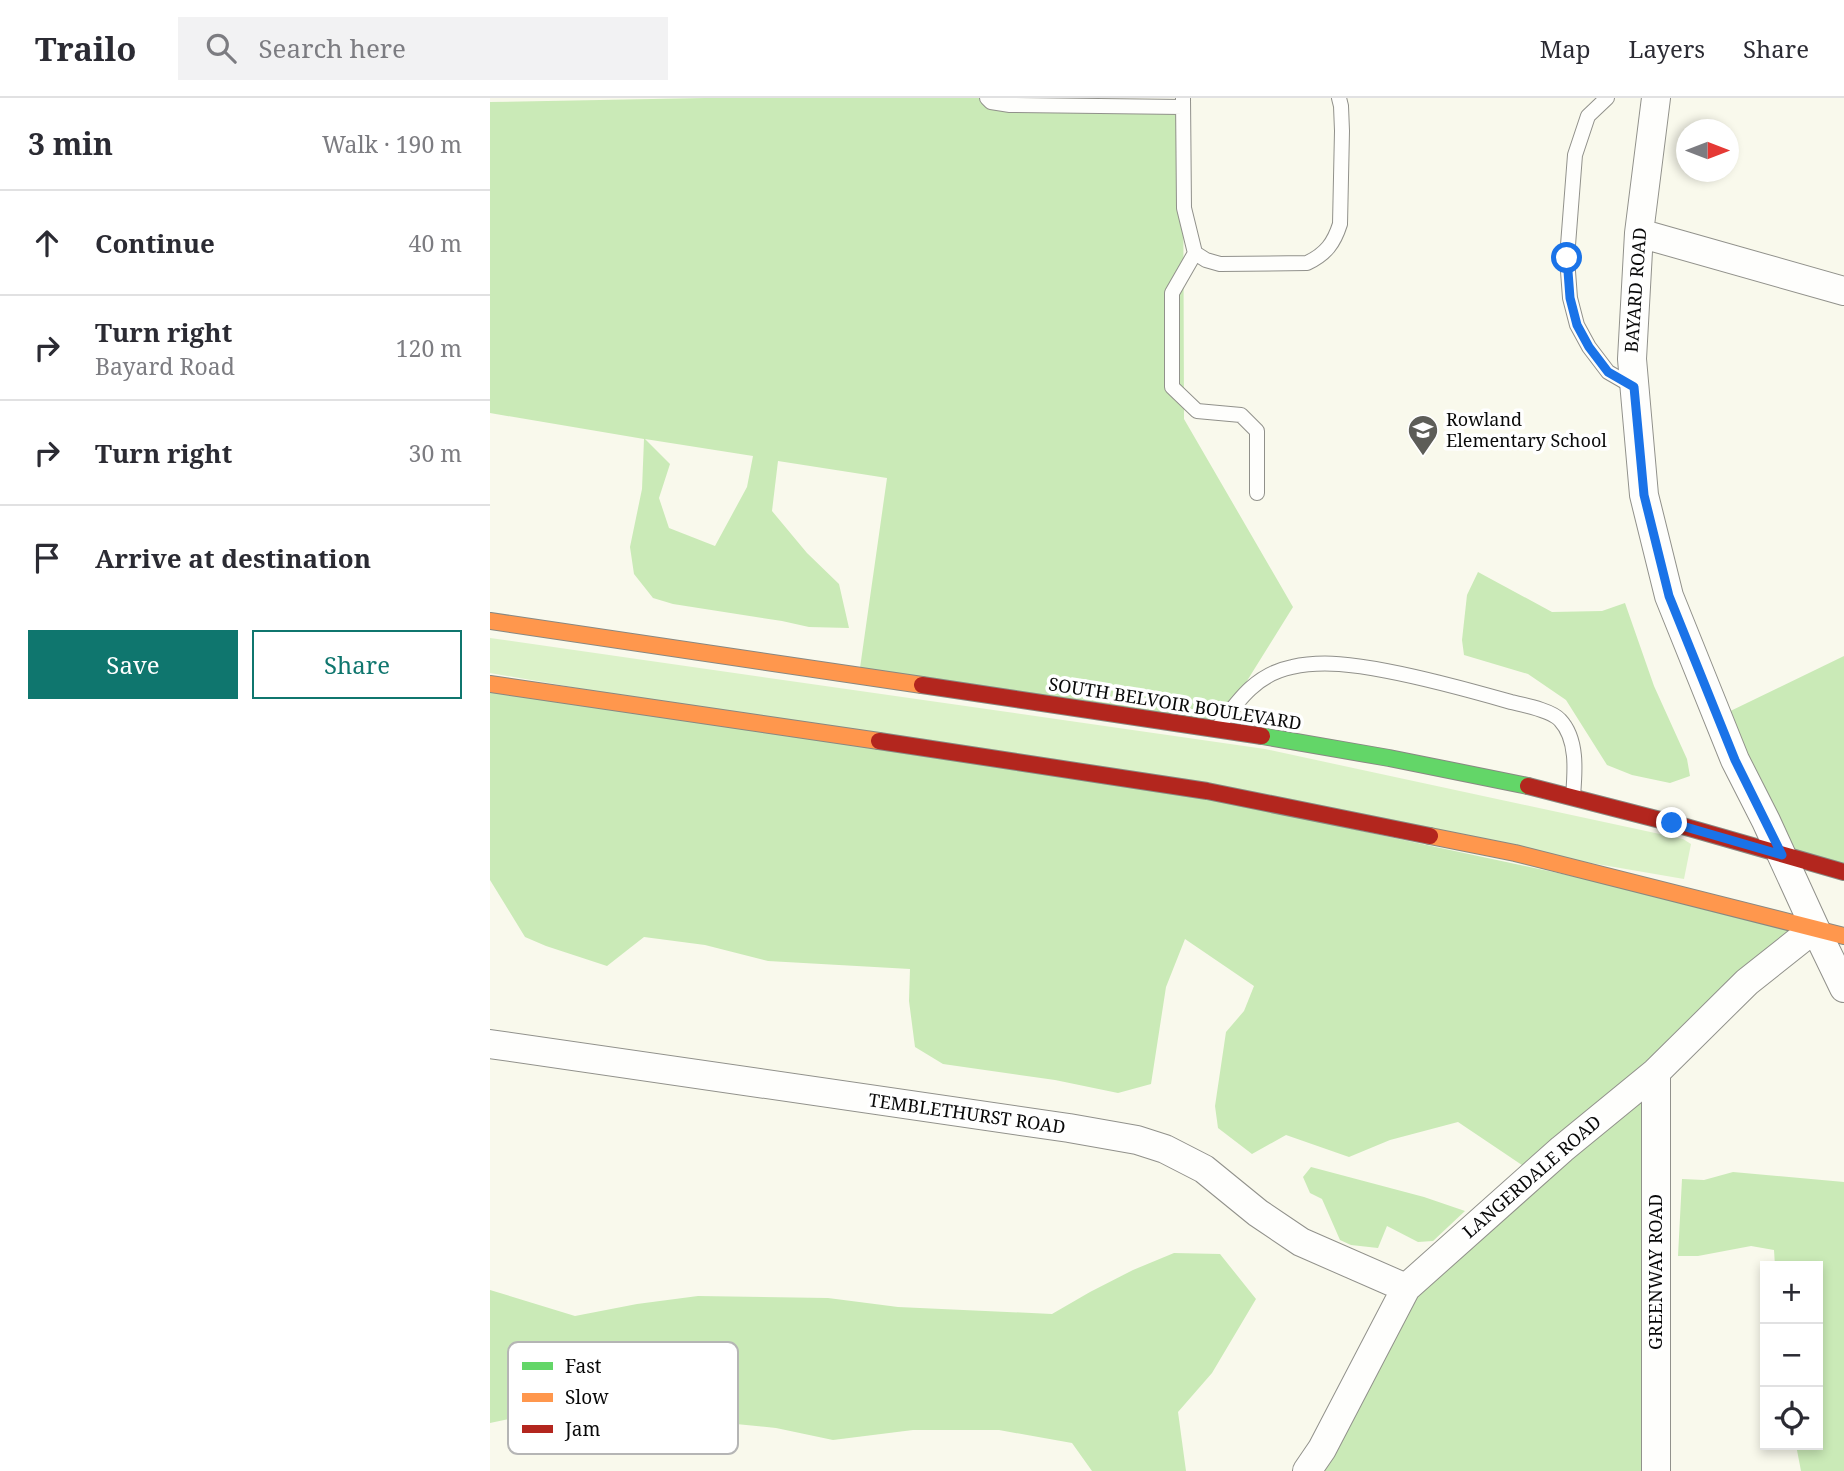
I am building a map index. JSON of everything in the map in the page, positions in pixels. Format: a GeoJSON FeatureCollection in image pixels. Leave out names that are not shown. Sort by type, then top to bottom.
{"type":"FeatureCollection","features":[{"type":"Feature","properties":{"kind":"street","name":"BAYARD ROAD"},"geometry":{"type":"LineString","coordinates":[[1656,98],[1639,233],[1632,359],[1644,495],[1669,596],[1735,760],[1844,988]]}},
{"type":"Feature","properties":{"kind":"street"},"geometry":{"type":"LineString","coordinates":[[1639,233],[1844,291]]}},
{"type":"Feature","properties":{"kind":"street","name":"SOUTH BELVOIR BOULEVARD"},"geometry":{"type":"LineString","coordinates":[[490,621],[1217,729],[1389,758],[1528,786],[1672,823],[1844,872]]}},
{"type":"Feature","properties":{"kind":"street"},"geometry":{"type":"LineString","coordinates":[[490,684],[1207,791],[1515,853],[1844,936]]}},
{"type":"Feature","properties":{"kind":"street","name":"LANGERDALE ROAD"},"geometry":{"type":"LineString","coordinates":[[1307,1471],[1322,1449],[1406,1288],[1562,1149],[1656,1072],[1747,982],[1815,928]]}},
{"type":"Feature","properties":{"kind":"street","name":"TEMBLETHURST ROAD"},"geometry":{"type":"LineString","coordinates":[[490,1044],[1137,1140],[1165,1149],[1204,1168],[1258,1213],[1301,1242],[1406,1288]]}},
{"type":"Feature","properties":{"kind":"street","name":"GREENWAY ROAD"},"geometry":{"type":"LineString","coordinates":[[1656,1072],[1656,1471]]}},
{"type":"Feature","properties":{"kind":"lane"},"geometry":{"type":"LineString","coordinates":[[987,98],[992,102],[1010,105],[1183,102],[1184,208],[1195,253],[1172,293],[1172,387],[1196,411],[1241,415],[1257,431],[1257,493]]}},
{"type":"Feature","properties":{"kind":"lane"},"geometry":{"type":"LineString","coordinates":[[1195,253],[1220,264],[1292,264],[1307,263],[1329,248],[1340,224],[1342,131],[1339,98]]}},
{"type":"Feature","properties":{"kind":"lane"},"geometry":{"type":"LineString","coordinates":[[1607,98],[1588,116],[1575,155],[1567,258],[1570,298],[1577,325],[1589,347],[1608,372],[1634,387]]}},
{"type":"Feature","properties":{"kind":"lane"},"geometry":{"type":"LineString","coordinates":[[1217,729],[1239,700],[1259,680],[1290,667],[1330,664],[1365,667],[1436,680],[1558,717],[1568,731],[1574,758],[1572,798]]}},
{"type":"Feature","properties":{"kind":"green space"},"geometry":{"type":"Polygon","coordinates":[[[705,98],[987,98],[1183,107],[1184,419],[1293,607],[1217,729],[859,675],[887,478],[778,461],[772,511],[807,553],[839,584],[849,628],[809,627],[673,604],[653,598],[634,574],[630,547],[642,489],[644,439],[490,413],[490,102],[705,98]],[[645,439],[670,464],[659,498],[669,528],[715,546],[747,487],[753,456],[645,439]]]}},
{"type":"Feature","properties":{"kind":"green space"},"geometry":{"type":"Polygon","coordinates":[[[1478,572],[1552,612],[1602,611],[1625,603],[1654,686],[1687,759],[1690,776],[1670,783],[1632,775],[1607,765],[1566,700],[1528,674],[1464,655],[1462,640],[1467,595],[1478,572]]]}},
{"type":"Feature","properties":{"kind":"green space"},"geometry":{"type":"Polygon","coordinates":[[[490,638],[1265,749],[1683,839],[1691,844],[1684,879],[490,673],[490,638]]]}},
{"type":"Feature","properties":{"kind":"green space"},"geometry":{"type":"Polygon","coordinates":[[[1844,656],[1844,872],[1782,855],[1718,717],[1844,656]]]}},
{"type":"Feature","properties":{"kind":"green space"},"geometry":{"type":"Polygon","coordinates":[[[490,684],[1071,769],[1815,928],[1656,1072],[1656,1471],[1307,1471],[1406,1288],[1534,1173],[1458,1122],[1390,1140],[1349,1157],[1286,1135],[1252,1154],[1218,1128],[1215,1106],[1226,1032],[1244,1011],[1254,986],[1185,939],[1166,987],[1151,1084],[1118,1093],[1055,1080],[943,1064],[915,1047],[909,1001],[910,969],[768,961],[705,945],[644,937],[607,966],[525,937],[490,880],[490,684]]]}},
{"type":"Feature","properties":{"kind":"green space"},"geometry":{"type":"Polygon","coordinates":[[[1311,1167],[1424,1197],[1465,1211],[1433,1241],[1418,1242],[1387,1226],[1378,1248],[1351,1245],[1340,1240],[1322,1199],[1310,1193],[1303,1177],[1311,1167]]]}},
{"type":"Feature","properties":{"kind":"green space"},"geometry":{"type":"Polygon","coordinates":[[[1733,1172],[1844,1182],[1844,1471],[1801,1471],[1797,1450],[1823,1450],[1823,1261],[1775,1261],[1774,1250],[1751,1246],[1698,1256],[1678,1256],[1682,1179],[1704,1180],[1733,1172]]]}},
{"type":"Feature","properties":{"kind":"green space"},"geometry":{"type":"Polygon","coordinates":[[[1174,1253],[1220,1254],[1256,1299],[1212,1373],[1178,1412],[1186,1471],[1092,1471],[1072,1443],[999,1430],[913,1430],[833,1440],[776,1428],[738,1424],[738,1342],[508,1342],[508,1419],[490,1423],[490,1290],[575,1316],[698,1296],[828,1298],[898,1307],[1052,1314],[1133,1270],[1174,1253]]]}},
{"type":"Feature","properties":{"kind":"traffic: fast"},"geometry":{"type":"LineString","coordinates":[[1262,736],[1528,786]]}},
{"type":"Feature","properties":{"kind":"traffic: slow"},"geometry":{"type":"LineString","coordinates":[[490,621],[922,685]]}},
{"type":"Feature","properties":{"kind":"traffic: slow"},"geometry":{"type":"LineString","coordinates":[[490,684],[879,741]]}},
{"type":"Feature","properties":{"kind":"traffic: slow"},"geometry":{"type":"LineString","coordinates":[[1430,836],[1515,853],[1844,936]]}},
{"type":"Feature","properties":{"kind":"traffic: jam"},"geometry":{"type":"LineString","coordinates":[[922,685],[1262,736]]}},
{"type":"Feature","properties":{"kind":"traffic: jam"},"geometry":{"type":"LineString","coordinates":[[879,741],[1207,791],[1430,836]]}},
{"type":"Feature","properties":{"kind":"traffic: jam"},"geometry":{"type":"LineString","coordinates":[[1528,786],[1672,823],[1844,872]]}},
{"type":"Feature","properties":{"kind":"place","name":"Rowland Elementary School"},"geometry":{"type":"Point","coordinates":[1423,457]}},
{"type":"Feature","properties":{"kind":"route"},"geometry":{"type":"LineString","coordinates":[[1567,258],[1570,298],[1577,325],[1608,372],[1634,387],[1644,495],[1669,596],[1735,760],[1782,855],[1672,823]]}}]}
